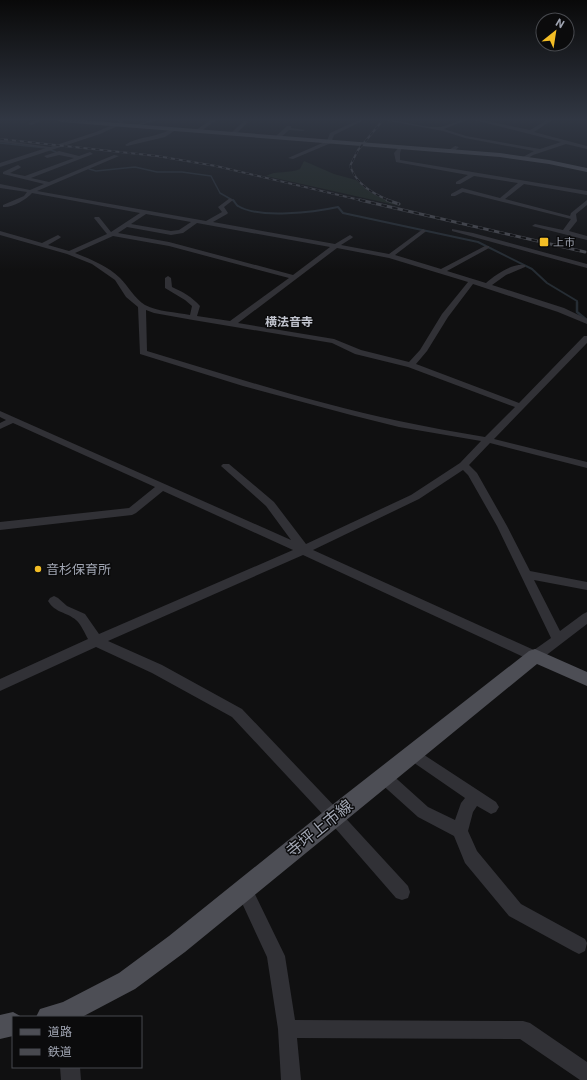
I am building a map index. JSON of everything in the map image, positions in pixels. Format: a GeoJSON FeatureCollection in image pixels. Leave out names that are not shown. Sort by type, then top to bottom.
{"type":"FeatureCollection","features":[{"type":"Feature","properties":{"kind":"main road"},"geometry":{"type":"LineString","coordinates":[[535,656],[587,679]]}},
{"type":"Feature","properties":{"kind":"main road","name":"寺坪上市線"},"geometry":{"type":"LineString","coordinates":[[60,1016],[127,981],[244,890],[383,776],[535,656]]}},
{"type":"Feature","properties":{"kind":"main road"},"geometry":{"type":"LineString","coordinates":[[0,1027],[12,1024]]}},
{"type":"Feature","properties":{"kind":"street"},"geometry":{"type":"LineString","coordinates":[[11,170],[5,173],[49,184]]}},
{"type":"Feature","properties":{"kind":"street"},"geometry":{"type":"LineString","coordinates":[[26,178],[46,170]]}},
{"type":"Feature","properties":{"kind":"street"},"geometry":{"type":"LineString","coordinates":[[5,206],[26,198],[30,192],[82,170]]}},
{"type":"Feature","properties":{"kind":"street"},"geometry":{"type":"LineString","coordinates":[[452,170],[489,178],[587,193]]}},
{"type":"Feature","properties":{"kind":"street"},"geometry":{"type":"LineString","coordinates":[[489,178],[492,170]]}},
{"type":"Feature","properties":{"kind":"street"},"geometry":{"type":"LineString","coordinates":[[458,183],[473,174]]}},
{"type":"Feature","properties":{"kind":"street"},"geometry":{"type":"LineString","coordinates":[[501,200],[523,182]]}},
{"type":"Feature","properties":{"kind":"street"},"geometry":{"type":"LineString","coordinates":[[0,186],[390,256],[561,310],[587,322]]}},
{"type":"Feature","properties":{"kind":"street"},"geometry":{"type":"LineString","coordinates":[[453,196],[462,190],[573,218]]}},
{"type":"Feature","properties":{"kind":"street"},"geometry":{"type":"LineString","coordinates":[[207,223],[225,213],[221,207],[230,200]]}},
{"type":"Feature","properties":{"kind":"street"},"geometry":{"type":"LineString","coordinates":[[565,232],[574,221],[573,214],[587,202]]}},
{"type":"Feature","properties":{"kind":"street"},"geometry":{"type":"LineString","coordinates":[[578,210],[587,212]]}},
{"type":"Feature","properties":{"kind":"street"},"geometry":{"type":"LineString","coordinates":[[69,253],[112,234],[145,212]]}},
{"type":"Feature","properties":{"kind":"street"},"geometry":{"type":"LineString","coordinates":[[97,218],[107,232],[112,234],[169,244],[293,277]]}},
{"type":"Feature","properties":{"kind":"street"},"geometry":{"type":"LineString","coordinates":[[126,225],[171,233],[181,232],[198,221]]}},
{"type":"Feature","properties":{"kind":"street"},"geometry":{"type":"LineString","coordinates":[[169,244],[198,221]]}},
{"type":"Feature","properties":{"kind":"street"},"geometry":{"type":"LineString","coordinates":[[535,226],[587,238]]}},
{"type":"Feature","properties":{"kind":"street"},"geometry":{"type":"LineString","coordinates":[[390,256],[423,230]]}},
{"type":"Feature","properties":{"kind":"street"},"geometry":{"type":"LineString","coordinates":[[454,230],[587,266]]}},
{"type":"Feature","properties":{"kind":"street"},"geometry":{"type":"LineString","coordinates":[[0,233],[69,253],[94,263],[117,279],[129,295],[142,306],[166,314],[334,341],[358,352],[411,365],[520,406]]}},
{"type":"Feature","properties":{"kind":"street"},"geometry":{"type":"LineString","coordinates":[[41,246],[58,237]]}},
{"type":"Feature","properties":{"kind":"street"},"geometry":{"type":"LineString","coordinates":[[231,324],[293,277],[350,237]]}},
{"type":"Feature","properties":{"kind":"street"},"geometry":{"type":"LineString","coordinates":[[441,272],[487,247]]}},
{"type":"Feature","properties":{"kind":"street"},"geometry":{"type":"LineString","coordinates":[[487,286],[496,277],[504,272],[523,266]]}},
{"type":"Feature","properties":{"kind":"street"},"geometry":{"type":"LineString","coordinates":[[168,278],[170,288],[188,298],[196,306],[193,318]]}},
{"type":"Feature","properties":{"kind":"street"},"geometry":{"type":"LineString","coordinates":[[411,365],[423,351],[445,316],[472,281]]}},
{"type":"Feature","properties":{"kind":"street"},"geometry":{"type":"LineString","coordinates":[[142,306],[143,352],[246,384],[316,403],[399,424],[488,440],[587,465]]}},
{"type":"Feature","properties":{"kind":"street"},"geometry":{"type":"LineString","coordinates":[[0,685],[96,641],[304,550],[415,497],[447,478],[463,465],[587,338]]}},
{"type":"Feature","properties":{"kind":"street"},"geometry":{"type":"LineString","coordinates":[[0,414],[304,550],[535,656],[587,616]]}},
{"type":"Feature","properties":{"kind":"street"},"geometry":{"type":"LineString","coordinates":[[0,426],[13,420]]}},
{"type":"Feature","properties":{"kind":"street"},"geometry":{"type":"LineString","coordinates":[[463,465],[472,473],[502,526],[557,638]]}},
{"type":"Feature","properties":{"kind":"street"},"geometry":{"type":"LineString","coordinates":[[226,466],[270,504],[304,550]]}},
{"type":"Feature","properties":{"kind":"street"},"geometry":{"type":"LineString","coordinates":[[0,526],[132,511],[162,486]]}},
{"type":"Feature","properties":{"kind":"street"},"geometry":{"type":"LineString","coordinates":[[525,574],[587,586]]}},
{"type":"Feature","properties":{"kind":"street"},"geometry":{"type":"LineString","coordinates":[[54,601],[63,609],[82,618],[96,641],[157,668],[237,713],[334,816],[402,892]]}},
{"type":"Feature","properties":{"kind":"street"},"geometry":{"type":"LineString","coordinates":[[412,753],[491,807]]}},
{"type":"Feature","properties":{"kind":"street"},"geometry":{"type":"LineString","coordinates":[[383,776],[423,812],[460,831]]}},
{"type":"Feature","properties":{"kind":"street"},"geometry":{"type":"LineString","coordinates":[[476,797],[466,808],[460,831],[471,857],[515,910],[579,945]]}},
{"type":"Feature","properties":{"kind":"street"},"geometry":{"type":"LineString","coordinates":[[244,890],[276,956],[287,1029],[291,1080]]}},
{"type":"Feature","properties":{"kind":"street"},"geometry":{"type":"LineString","coordinates":[[287,1029],[523,1030],[587,1073]]}},
{"type":"Feature","properties":{"kind":"street"},"geometry":{"type":"LineString","coordinates":[[70,1068],[71,1080]]}},
{"type":"Feature","properties":{"kind":"shaded area"},"geometry":{"type":"Polygon","coordinates":[[[326,170],[356,180],[370,192],[400,206],[266,176],[274,173],[326,170]]]}},
{"type":"Feature","properties":{"kind":"waterway"},"geometry":{"type":"LineString","coordinates":[[94,170],[102,170]]}},
{"type":"Feature","properties":{"kind":"waterway"},"geometry":{"type":"LineString","coordinates":[[150,170],[157,172],[182,172],[211,176],[220,193],[233,201]]}},
{"type":"Feature","properties":{"kind":"waterway"},"geometry":{"type":"LineString","coordinates":[[233,201],[237,206],[247,210],[273,213],[316,211],[338,207],[343,213],[478,242],[532,269],[547,283],[577,301],[577,312],[587,320]]}},
{"type":"Feature","properties":{"kind":"railway"},"geometry":{"type":"LineString","coordinates":[[235,170],[364,201]]}},
{"type":"Feature","properties":{"kind":"railway"},"geometry":{"type":"LineString","coordinates":[[352,170],[366,188],[390,201]]}},
{"type":"Feature","properties":{"kind":"railway"},"geometry":{"type":"LineString","coordinates":[[360,200],[585,252]]}},
{"type":"Feature","properties":{"kind":"railway"},"geometry":{"type":"LineString","coordinates":[[390,201],[399,204]]}},
{"type":"Feature","properties":{"kind":"place","name":"上市"},"geometry":{"type":"Point","coordinates":[544,242]}},
{"type":"Feature","properties":{"kind":"place","name":"音杉保育所"},"geometry":{"type":"Point","coordinates":[38,569]}},
{"type":"Feature","properties":{"kind":"district","name":"横法音寺"},"geometry":{"type":"Point","coordinates":[289,322]}}]}
